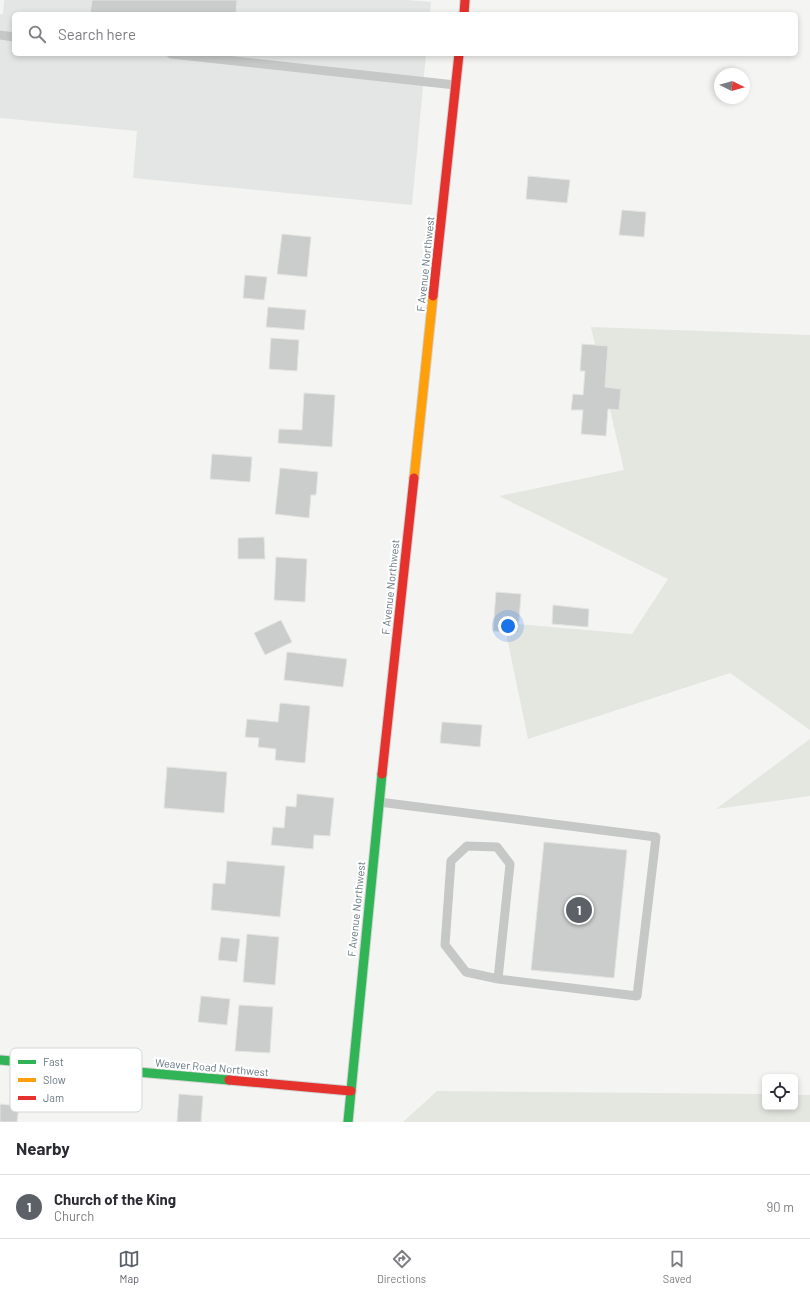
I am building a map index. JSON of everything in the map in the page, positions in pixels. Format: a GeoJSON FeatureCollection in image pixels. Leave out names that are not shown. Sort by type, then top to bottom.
{"type":"FeatureCollection","features":[{"type":"Feature","properties":{"kind":"main road"},"geometry":{"type":"LineString","coordinates":[[464,12],[465,0]]}},
{"type":"Feature","properties":{"kind":"main road","name":"F Avenue Northwest"},"geometry":{"type":"LineString","coordinates":[[348,1122],[379,802],[459,56]]}},
{"type":"Feature","properties":{"kind":"main road","name":"Weaver Road Northwest"},"geometry":{"type":"LineString","coordinates":[[0,1060],[10,1061]]}},
{"type":"Feature","properties":{"kind":"main road","name":"Weaver Road Northwest"},"geometry":{"type":"LineString","coordinates":[[142,1073],[351,1091]]}},
{"type":"Feature","properties":{"kind":"lane"},"geometry":{"type":"LineString","coordinates":[[0,35],[12,37]]}},
{"type":"Feature","properties":{"kind":"lane"},"geometry":{"type":"LineString","coordinates":[[189,56],[455,85]]}},
{"type":"Feature","properties":{"kind":"lane"},"geometry":{"type":"LineString","coordinates":[[379,802],[656,837],[637,996],[498,979],[466,972],[445,946],[452,861],[467,846],[497,847],[510,864],[498,979]]}},
{"type":"Feature","properties":{"kind":"shaded area"},"geometry":{"type":"Polygon","coordinates":[[[4,0],[407,0],[431,2],[430,12],[12,12],[12,56],[426,56],[412,205],[133,178],[137,131],[0,118],[0,14],[3,14],[4,0]]]}},
{"type":"Feature","properties":{"kind":"shaded area"},"geometry":{"type":"Polygon","coordinates":[[[591,327],[810,335],[810,730],[730,673],[528,739],[504,623],[632,634],[668,579],[499,496],[624,470],[591,327]]]}},
{"type":"Feature","properties":{"kind":"shaded area"},"geometry":{"type":"Polygon","coordinates":[[[810,739],[810,796],[716,809],[810,739]]]}},
{"type":"Feature","properties":{"kind":"shaded area"},"geometry":{"type":"Polygon","coordinates":[[[437,1091],[762,1094],[762,1110],[798,1110],[798,1095],[810,1095],[810,1122],[403,1122],[437,1091]]]}},
{"type":"Feature","properties":{"kind":"building"},"geometry":{"type":"Polygon","coordinates":[[[92,0],[237,0],[236,12],[90,12],[92,0]]]}},
{"type":"Feature","properties":{"kind":"building"},"geometry":{"type":"Polygon","coordinates":[[[528,176],[570,180],[567,203],[526,199],[528,176]]]}},
{"type":"Feature","properties":{"kind":"building"},"geometry":{"type":"Polygon","coordinates":[[[622,210],[646,212],[644,237],[619,235],[622,210]]]}},
{"type":"Feature","properties":{"kind":"building"},"geometry":{"type":"Polygon","coordinates":[[[282,234],[311,237],[307,277],[277,274],[282,234]]]}},
{"type":"Feature","properties":{"kind":"building"},"geometry":{"type":"Polygon","coordinates":[[[245,275],[267,277],[264,300],[243,298],[245,275]]]}},
{"type":"Feature","properties":{"kind":"building"},"geometry":{"type":"Polygon","coordinates":[[[268,307],[306,310],[304,330],[266,327],[268,307]]]}},
{"type":"Feature","properties":{"kind":"building"},"geometry":{"type":"Polygon","coordinates":[[[271,338],[299,340],[297,371],[269,369],[271,338]]]}},
{"type":"Feature","properties":{"kind":"building"},"geometry":{"type":"Polygon","coordinates":[[[582,344],[608,346],[605,387],[621,389],[619,410],[608,409],[606,436],[581,434],[583,410],[571,410],[573,394],[583,395],[585,371],[580,371],[582,344]]]}},
{"type":"Feature","properties":{"kind":"building"},"geometry":{"type":"Polygon","coordinates":[[[304,393],[335,395],[332,447],[278,443],[279,429],[302,430],[304,393]]]}},
{"type":"Feature","properties":{"kind":"building"},"geometry":{"type":"Polygon","coordinates":[[[212,454],[252,457],[250,482],[210,479],[212,454]]]}},
{"type":"Feature","properties":{"kind":"building"},"geometry":{"type":"Polygon","coordinates":[[[280,468],[318,472],[316,495],[311,495],[309,518],[275,514],[280,468]]]}},
{"type":"Feature","properties":{"kind":"building"},"geometry":{"type":"Polygon","coordinates":[[[264,537],[265,559],[238,559],[238,538],[264,537]]]}},
{"type":"Feature","properties":{"kind":"building"},"geometry":{"type":"Polygon","coordinates":[[[276,557],[307,559],[305,602],[274,600],[276,557]]]}},
{"type":"Feature","properties":{"kind":"building"},"geometry":{"type":"Polygon","coordinates":[[[496,592],[521,594],[518,633],[493,631],[496,592]]]}},
{"type":"Feature","properties":{"kind":"building"},"geometry":{"type":"Polygon","coordinates":[[[553,605],[589,609],[588,627],[552,624],[553,605]]]}},
{"type":"Feature","properties":{"kind":"building"},"geometry":{"type":"Polygon","coordinates":[[[281,620],[292,642],[265,655],[254,633],[281,620]]]}},
{"type":"Feature","properties":{"kind":"building"},"geometry":{"type":"Polygon","coordinates":[[[287,652],[347,659],[343,687],[284,680],[287,652]]]}},
{"type":"Feature","properties":{"kind":"building"},"geometry":{"type":"Polygon","coordinates":[[[280,703],[310,706],[305,763],[275,760],[276,749],[258,747],[259,738],[245,737],[247,719],[278,722],[280,703]]]}},
{"type":"Feature","properties":{"kind":"building"},"geometry":{"type":"Polygon","coordinates":[[[442,722],[482,725],[480,747],[440,743],[442,722]]]}},
{"type":"Feature","properties":{"kind":"building"},"geometry":{"type":"Polygon","coordinates":[[[167,767],[227,772],[224,813],[164,808],[167,767]]]}},
{"type":"Feature","properties":{"kind":"building"},"geometry":{"type":"Polygon","coordinates":[[[297,794],[334,798],[330,836],[314,835],[313,849],[271,845],[273,827],[284,828],[286,806],[296,807],[297,794]]]}},
{"type":"Feature","properties":{"kind":"building"},"geometry":{"type":"Polygon","coordinates":[[[544,842],[627,850],[614,978],[531,970],[544,842]]]}},
{"type":"Feature","properties":{"kind":"building"},"geometry":{"type":"Polygon","coordinates":[[[227,861],[285,866],[280,917],[211,910],[213,883],[225,884],[227,861]]]}},
{"type":"Feature","properties":{"kind":"building"},"geometry":{"type":"Polygon","coordinates":[[[247,934],[279,937],[275,985],[243,982],[247,934]]]}},
{"type":"Feature","properties":{"kind":"building"},"geometry":{"type":"Polygon","coordinates":[[[221,937],[240,939],[237,962],[218,960],[221,937]]]}},
{"type":"Feature","properties":{"kind":"building"},"geometry":{"type":"Polygon","coordinates":[[[201,996],[230,999],[227,1025],[198,1022],[201,996]]]}},
{"type":"Feature","properties":{"kind":"building"},"geometry":{"type":"Polygon","coordinates":[[[239,1005],[273,1007],[270,1053],[235,1051],[239,1005]]]}},
{"type":"Feature","properties":{"kind":"building"},"geometry":{"type":"Polygon","coordinates":[[[179,1094],[203,1096],[201,1122],[177,1122],[179,1094]]]}},
{"type":"Feature","properties":{"kind":"building"},"geometry":{"type":"Polygon","coordinates":[[[0,1104],[10,1105],[10,1112],[18,1112],[17,1122],[0,1122],[0,1104]]]}},
{"type":"Feature","properties":{"kind":"traffic: fast"},"geometry":{"type":"LineString","coordinates":[[348,1122],[382,774]]}},
{"type":"Feature","properties":{"kind":"traffic: fast"},"geometry":{"type":"LineString","coordinates":[[0,1060],[10,1061]]}},
{"type":"Feature","properties":{"kind":"traffic: fast"},"geometry":{"type":"LineString","coordinates":[[142,1072],[229,1080]]}},
{"type":"Feature","properties":{"kind":"traffic: slow"},"geometry":{"type":"LineString","coordinates":[[414,478],[433,296]]}},
{"type":"Feature","properties":{"kind":"traffic: jam"},"geometry":{"type":"LineString","coordinates":[[464,12],[465,0]]}},
{"type":"Feature","properties":{"kind":"traffic: jam"},"geometry":{"type":"LineString","coordinates":[[433,296],[459,56]]}},
{"type":"Feature","properties":{"kind":"traffic: jam"},"geometry":{"type":"LineString","coordinates":[[382,774],[414,478]]}},
{"type":"Feature","properties":{"kind":"traffic: jam"},"geometry":{"type":"LineString","coordinates":[[229,1080],[351,1091]]}},
{"type":"Feature","properties":{"kind":"place","name":"Church of the King"},"geometry":{"type":"Point","coordinates":[579,910]}}]}
